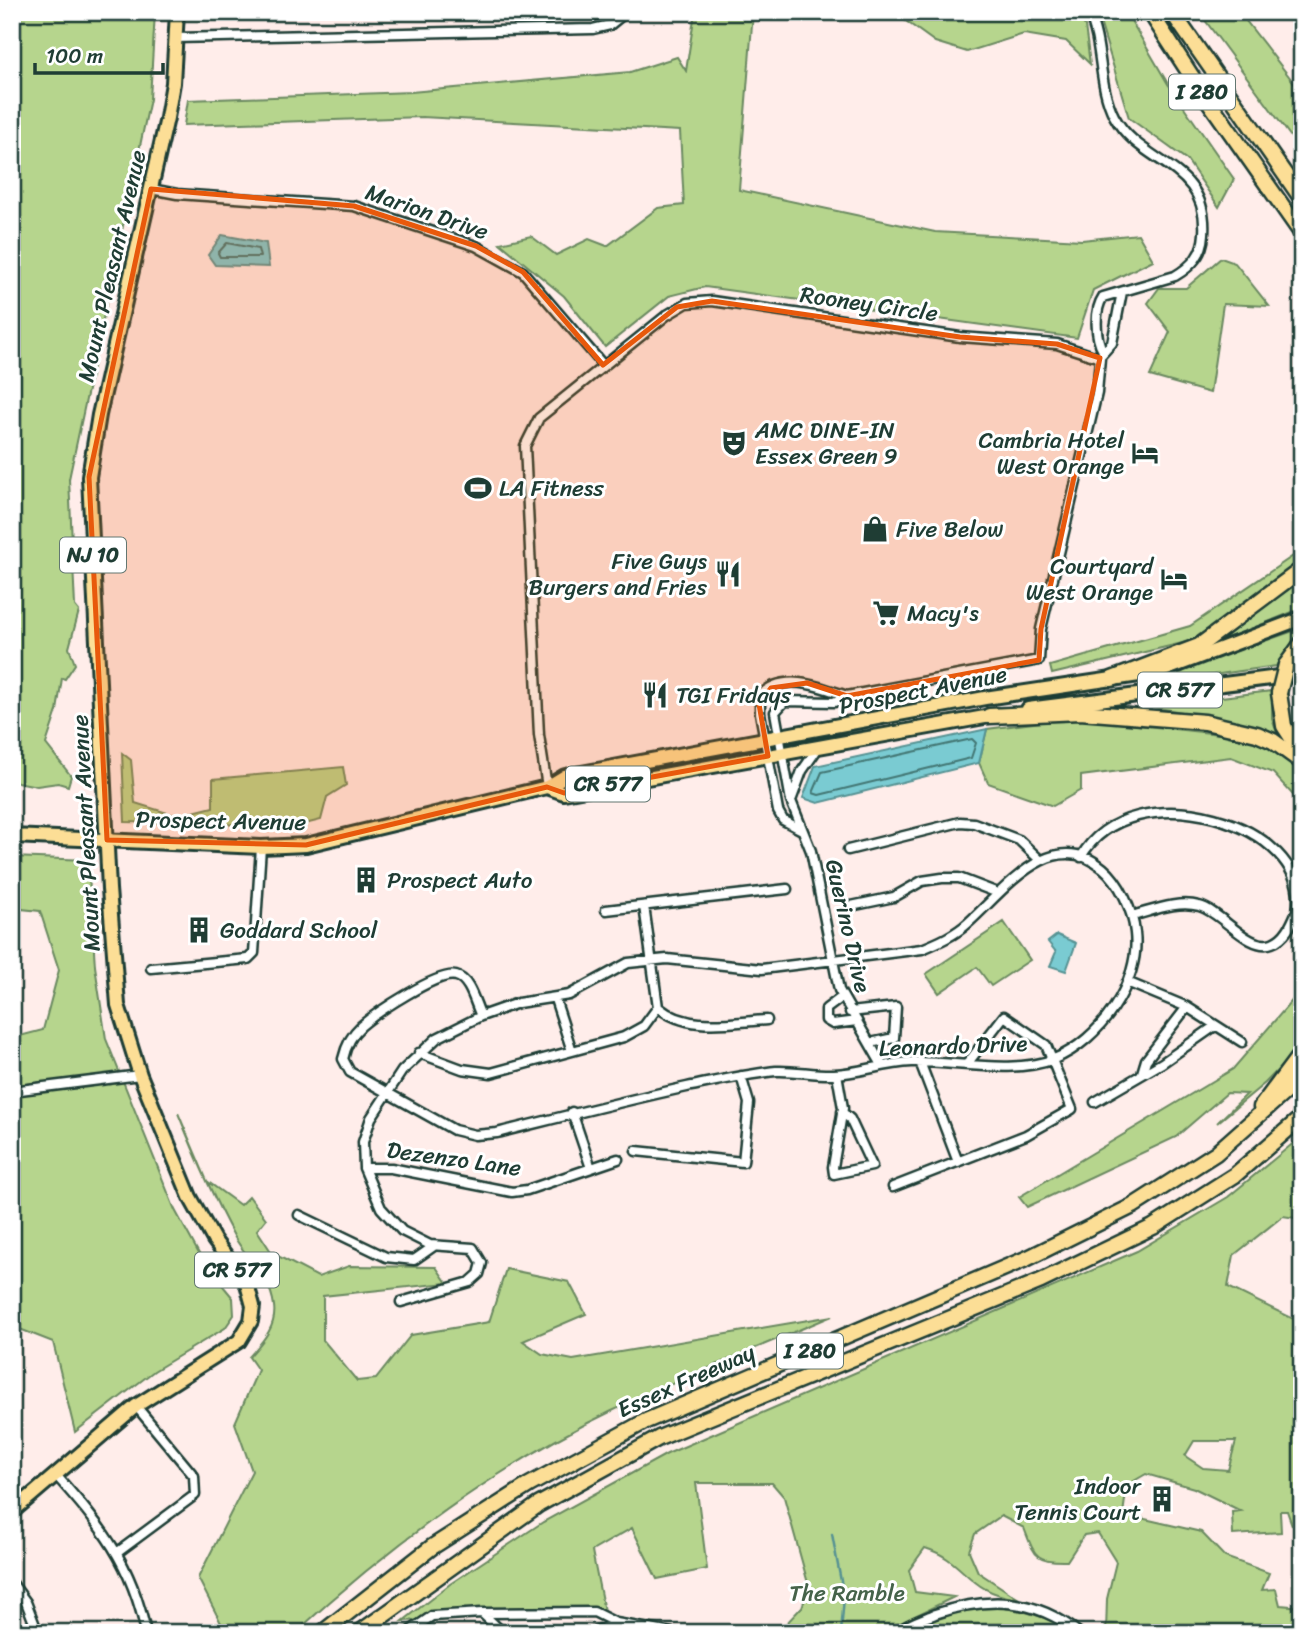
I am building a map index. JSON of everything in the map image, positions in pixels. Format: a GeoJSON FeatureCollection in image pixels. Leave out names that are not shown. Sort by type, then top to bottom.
{"type":"FeatureCollection","features":[{"type":"Feature","properties":{"kind":"highway","name":"I 280"},"geometry":{"type":"LineString","coordinates":[[1150,12],[1203,94],[1302,234]]}},
{"type":"Feature","properties":{"kind":"highway","name":"I 280"},"geometry":{"type":"LineString","coordinates":[[1172,12],[1302,199]]}},
{"type":"Feature","properties":{"kind":"highway"},"geometry":{"type":"LineString","coordinates":[[1112,679],[1199,646],[1302,569]]}},
{"type":"Feature","properties":{"kind":"highway"},"geometry":{"type":"LineString","coordinates":[[1302,643],[1286,665],[1279,693],[1284,726],[1302,754]]}},
{"type":"Feature","properties":{"kind":"highway"},"geometry":{"type":"LineString","coordinates":[[989,716],[1080,712],[1205,722],[1257,734],[1273,741],[1302,762]]}},
{"type":"Feature","properties":{"kind":"highway"},"geometry":{"type":"LineString","coordinates":[[1245,1127],[1302,1052]]}},
{"type":"Feature","properties":{"kind":"highway","name":"Essex Freeway"},"geometry":{"type":"LineString","coordinates":[[322,1633],[432,1547],[528,1485],[646,1421],[1028,1258],[1133,1206],[1216,1153],[1302,1077]]}},
{"type":"Feature","properties":{"kind":"highway","name":"Essex Freeway"},"geometry":{"type":"LineString","coordinates":[[359,1633],[537,1505],[659,1438],[1041,1281],[1153,1227],[1235,1175],[1302,1116]]}},
{"type":"Feature","properties":{"kind":"main road","name":"Mount Pleasant Avenue"},"geometry":{"type":"LineString","coordinates":[[12,1512],[136,1406],[239,1341],[251,1321],[253,1306],[247,1284],[214,1240],[190,1197],[139,1075],[118,1005],[107,840],[89,477],[99,415],[173,83],[177,12]]}},
{"type":"Feature","properties":{"kind":"main road","name":"Prospect Avenue"},"geometry":{"type":"LineString","coordinates":[[12,836],[261,846],[306,845],[495,797],[547,787],[565,776],[985,698],[1159,672],[1302,618]]}},
{"type":"Feature","properties":{"kind":"main road","name":"Prospect Avenue"},"geometry":{"type":"LineString","coordinates":[[547,787],[564,793],[1057,704],[1302,674]]}},
{"type":"Feature","properties":{"kind":"street"},"geometry":{"type":"LineString","coordinates":[[176,38],[593,29],[610,25],[625,12]]}},
{"type":"Feature","properties":{"kind":"street"},"geometry":{"type":"LineString","coordinates":[[774,755],[778,737],[774,718],[780,704],[793,700],[834,702],[847,696],[1039,660],[1041,629],[1097,393],[1102,355],[1097,342],[1098,303],[1103,297],[1175,276],[1194,262],[1203,244],[1204,216],[1190,182],[1176,168],[1123,131],[1104,93],[1097,37],[1088,12]]}},
{"type":"Feature","properties":{"kind":"street","name":"Marion Drive"},"geometry":{"type":"LineString","coordinates":[[151,189],[177,194],[354,206],[475,246],[523,272],[603,365]]}},
{"type":"Feature","properties":{"kind":"street"},"geometry":{"type":"LineString","coordinates":[[1102,355],[1112,344],[1122,292]]}},
{"type":"Feature","properties":{"kind":"street","name":"Rooney Circle"},"geometry":{"type":"LineString","coordinates":[[547,787],[539,734],[525,446],[539,418],[677,307],[712,301],[960,337],[1057,344],[1102,355]]}},
{"type":"Feature","properties":{"kind":"street"},"geometry":{"type":"LineString","coordinates":[[765,739],[759,704],[766,690],[807,683],[847,696]]}},
{"type":"Feature","properties":{"kind":"street","name":"Guerino Drive"},"geometry":{"type":"LineString","coordinates":[[765,739],[774,755],[811,851],[842,997],[882,1065]]}},
{"type":"Feature","properties":{"kind":"street"},"geometry":{"type":"LineString","coordinates":[[791,801],[802,771],[818,748]]}},
{"type":"Feature","properties":{"kind":"street","name":"Guerino Drive"},"geometry":{"type":"LineString","coordinates":[[774,755],[778,811],[783,820],[801,830]]}},
{"type":"Feature","properties":{"kind":"street"},"geometry":{"type":"LineString","coordinates":[[401,1302],[470,1282],[479,1274],[481,1258],[473,1248],[434,1246],[416,1239],[392,1220],[381,1208],[364,1168],[365,1130],[386,1094],[419,1053],[437,1038],[481,1016],[518,1003],[569,995],[616,968],[651,959],[762,969],[922,949],[946,939],[966,925],[998,893],[1040,860],[1051,854],[1081,857],[1099,832],[1123,820],[1169,812],[1212,815],[1265,836],[1288,859],[1302,889],[1292,923],[1283,937],[1268,945],[1256,943],[1209,909],[1197,905],[1169,906],[1132,916]]}},
{"type":"Feature","properties":{"kind":"street"},"geometry":{"type":"LineString","coordinates":[[848,850],[967,822],[1019,840],[1040,860]]}},
{"type":"Feature","properties":{"kind":"street"},"geometry":{"type":"LineString","coordinates":[[151,968],[248,959],[254,953],[261,846]]}},
{"type":"Feature","properties":{"kind":"street","name":"Leonardo Drive"},"geometry":{"type":"LineString","coordinates":[[481,1016],[465,981],[456,975],[443,975],[385,1008],[360,1027],[346,1045],[343,1059],[350,1072],[386,1094],[454,1130],[475,1135],[497,1133],[572,1112],[741,1076],[788,1071],[837,1074],[882,1065],[920,1062],[1027,1065],[1052,1060],[1077,1045],[1102,1023],[1127,982],[1136,949],[1132,916],[1105,870],[1081,857]]}},
{"type":"Feature","properties":{"kind":"street"},"geometry":{"type":"LineString","coordinates":[[851,906],[894,897],[922,881],[942,878],[959,878],[998,893]]}},
{"type":"Feature","properties":{"kind":"street"},"geometry":{"type":"LineString","coordinates":[[606,910],[787,889]]}},
{"type":"Feature","properties":{"kind":"street"},"geometry":{"type":"LineString","coordinates":[[644,906],[658,1007],[668,1015],[695,1024],[767,1020]]}},
{"type":"Feature","properties":{"kind":"street"},"geometry":{"type":"LineString","coordinates":[[1127,982],[1187,1007],[1242,1042]]}},
{"type":"Feature","properties":{"kind":"street"},"geometry":{"type":"LineString","coordinates":[[842,997],[826,1009],[826,1020],[833,1024],[857,1021]]}},
{"type":"Feature","properties":{"kind":"street"},"geometry":{"type":"LineString","coordinates":[[555,999],[572,1051]]}},
{"type":"Feature","properties":{"kind":"street"},"geometry":{"type":"LineString","coordinates":[[419,1053],[462,1069],[491,1073],[636,1032],[658,1007]]}},
{"type":"Feature","properties":{"kind":"street"},"geometry":{"type":"LineString","coordinates":[[850,1012],[896,1007],[894,1038],[870,1043]]}},
{"type":"Feature","properties":{"kind":"street"},"geometry":{"type":"LineString","coordinates":[[1142,1073],[1146,1060],[1187,1007]]}},
{"type":"Feature","properties":{"kind":"street"},"geometry":{"type":"LineString","coordinates":[[893,1187],[1026,1135],[1072,1109],[1046,1045],[1004,1016],[967,1064]]}},
{"type":"Feature","properties":{"kind":"street"},"geometry":{"type":"LineString","coordinates":[[1095,1102],[1215,1026]]}},
{"type":"Feature","properties":{"kind":"street"},"geometry":{"type":"LineString","coordinates":[[920,1062],[958,1162]]}},
{"type":"Feature","properties":{"kind":"street"},"geometry":{"type":"LineString","coordinates":[[837,1074],[842,1112],[832,1167],[834,1174],[872,1166],[850,1119],[842,1112]]}},
{"type":"Feature","properties":{"kind":"street"},"geometry":{"type":"LineString","coordinates":[[12,1091],[139,1075]]}},
{"type":"Feature","properties":{"kind":"street"},"geometry":{"type":"LineString","coordinates":[[636,1150],[743,1162],[749,1103],[741,1076]]}},
{"type":"Feature","properties":{"kind":"street"},"geometry":{"type":"LineString","coordinates":[[572,1112],[591,1168]]}},
{"type":"Feature","properties":{"kind":"street","name":"Dezenzo Lane"},"geometry":{"type":"LineString","coordinates":[[364,1168],[391,1168],[512,1192],[527,1190],[618,1159]]}},
{"type":"Feature","properties":{"kind":"street"},"geometry":{"type":"LineString","coordinates":[[299,1215],[386,1257],[414,1260],[434,1246]]}},
{"type":"Feature","properties":{"kind":"street"},"geometry":{"type":"LineString","coordinates":[[118,1552],[195,1495],[194,1476],[136,1406]]}},
{"type":"Feature","properties":{"kind":"street"},"geometry":{"type":"LineString","coordinates":[[55,1474],[97,1522],[118,1552],[135,1588],[146,1633]]}},
{"type":"Feature","properties":{"kind":"street"},"geometry":{"type":"LineString","coordinates":[[12,1583],[26,1602],[37,1633]]}},
{"type":"Feature","properties":{"kind":"street"},"geometry":{"type":"LineString","coordinates":[[896,1633],[929,1616],[984,1601],[1008,1602],[1058,1616],[1079,1633]]}},
{"type":"Feature","properties":{"kind":"street"},"geometry":{"type":"LineString","coordinates":[[407,1633],[432,1616],[594,1612],[616,1623],[672,1633]]}},
{"type":"Feature","properties":{"kind":"street"},"geometry":{"type":"LineString","coordinates":[[482,1614],[502,1633]]}},
{"type":"Feature","properties":{"kind":"street"},"geometry":{"type":"LineString","coordinates":[[591,1633],[616,1623]]}},
{"type":"Feature","properties":{"kind":"highlighted area"},"geometry":{"type":"Polygon","coordinates":[[[151,189],[354,206],[476,246],[523,272],[603,365],[677,307],[712,301],[960,337],[1057,344],[1100,358],[1041,629],[1039,660],[847,696],[807,683],[771,688],[759,704],[768,756],[564,793],[547,787],[494,797],[306,845],[107,840],[89,477],[151,189]]]}},
{"type":"Feature","properties":{"kind":"green space"},"geometry":{"type":"Polygon","coordinates":[[[12,12],[155,12],[150,99],[69,479],[75,606],[79,611],[69,648],[75,664],[65,679],[62,678],[57,711],[46,744],[71,776],[68,786],[58,783],[37,786],[12,781],[12,12]]]}},
{"type":"Feature","properties":{"kind":"green space"},"geometry":{"type":"Polygon","coordinates":[[[695,12],[753,12],[739,190],[935,232],[1082,240],[1138,234],[1153,260],[1093,290],[1077,338],[705,287],[669,296],[605,347],[564,296],[500,243],[531,236],[556,255],[589,239],[607,246],[658,208],[684,205],[680,131],[422,117],[184,125],[188,100],[411,92],[630,72],[677,57],[686,71],[695,12]]]}},
{"type":"Feature","properties":{"kind":"green space"},"geometry":{"type":"Polygon","coordinates":[[[965,12],[1075,12],[1085,26],[1090,64],[1066,41],[1024,34],[967,52],[935,42],[903,19],[965,12]]]}},
{"type":"Feature","properties":{"kind":"green space"},"geometry":{"type":"Polygon","coordinates":[[[1097,12],[1126,12],[1168,84],[1234,179],[1219,207],[1187,160],[1129,118],[1097,12]]]}},
{"type":"Feature","properties":{"kind":"green space"},"geometry":{"type":"Polygon","coordinates":[[[1199,12],[1239,12],[1302,93],[1302,152],[1199,12]]]}},
{"type":"Feature","properties":{"kind":"green space"},"geometry":{"type":"Polygon","coordinates":[[[1221,258],[1235,263],[1269,306],[1223,304],[1210,393],[1150,376],[1170,332],[1148,303],[1159,288],[1186,288],[1221,258]]]}},
{"type":"Feature","properties":{"kind":"green space"},"geometry":{"type":"Polygon","coordinates":[[[1302,550],[1302,564],[1191,641],[1052,674],[1050,666],[1190,626],[1302,550]]]}},
{"type":"Feature","properties":{"kind":"green space"},"geometry":{"type":"Polygon","coordinates":[[[1302,577],[1302,608],[1221,641],[1288,584],[1302,577]]]}},
{"type":"Feature","properties":{"kind":"green space"},"geometry":{"type":"Polygon","coordinates":[[[1302,628],[1276,666],[1170,681],[1190,667],[1302,628]]]}},
{"type":"Feature","properties":{"kind":"green space"},"geometry":{"type":"Polygon","coordinates":[[[1272,691],[1272,719],[1277,733],[1231,720],[1146,706],[1272,691]]]}},
{"type":"Feature","properties":{"kind":"green space"},"geometry":{"type":"Polygon","coordinates":[[[1073,718],[1238,736],[1275,749],[1302,774],[1302,805],[1273,773],[1231,757],[1081,776],[1081,790],[1053,806],[988,783],[979,763],[987,729],[1073,718]]]}},
{"type":"Feature","properties":{"kind":"green space"},"geometry":{"type":"Polygon","coordinates":[[[122,753],[131,760],[135,803],[177,816],[213,807],[213,779],[343,767],[346,785],[327,797],[321,820],[297,826],[125,822],[122,753]]]}},
{"type":"Feature","properties":{"kind":"green space"},"geometry":{"type":"Polygon","coordinates":[[[12,857],[88,860],[95,966],[106,1039],[175,1210],[204,1263],[233,1298],[234,1315],[225,1328],[154,1371],[75,1432],[53,1342],[12,1326],[12,1038],[43,1030],[59,970],[40,911],[12,908],[12,857]]]}},
{"type":"Feature","properties":{"kind":"green space"},"geometry":{"type":"Polygon","coordinates":[[[1004,922],[1030,960],[991,986],[977,967],[939,993],[926,974],[1004,922]]]}},
{"type":"Feature","properties":{"kind":"green space"},"geometry":{"type":"Polygon","coordinates":[[[1302,989],[1302,1045],[1265,1083],[1217,1123],[1247,1094],[1227,1093],[1176,1137],[1027,1207],[1019,1197],[1233,1069],[1302,989]]]}},
{"type":"Feature","properties":{"kind":"green space"},"geometry":{"type":"Polygon","coordinates":[[[178,1113],[207,1181],[240,1205],[249,1196],[266,1219],[257,1230],[272,1253],[318,1277],[349,1266],[436,1267],[447,1283],[323,1296],[323,1340],[357,1381],[376,1379],[411,1335],[489,1322],[506,1269],[569,1282],[586,1314],[523,1341],[542,1354],[573,1360],[832,1316],[639,1398],[528,1457],[446,1510],[406,1540],[295,1633],[226,1633],[198,1578],[252,1471],[235,1423],[258,1370],[249,1357],[271,1327],[274,1306],[268,1286],[234,1236],[218,1206],[197,1160],[178,1113]]]}},
{"type":"Feature","properties":{"kind":"green space"},"geometry":{"type":"Polygon","coordinates":[[[1302,1136],[1302,1219],[1283,1216],[1234,1255],[1228,1287],[1302,1323],[1302,1523],[1292,1525],[1287,1511],[1280,1511],[1281,1532],[1233,1535],[1232,1512],[1241,1511],[1194,1488],[1146,1474],[1127,1485],[1123,1514],[1201,1532],[1225,1557],[1269,1573],[1262,1590],[1276,1589],[1280,1605],[1302,1607],[1302,1633],[1106,1633],[1107,1599],[1116,1562],[1098,1533],[1084,1535],[1067,1561],[1048,1560],[1034,1551],[1024,1528],[1001,1516],[975,1534],[969,1551],[978,1572],[1019,1599],[1001,1596],[988,1590],[950,1561],[925,1548],[909,1570],[915,1592],[954,1597],[913,1617],[916,1621],[893,1633],[793,1633],[783,1627],[802,1607],[809,1587],[784,1497],[772,1483],[696,1483],[707,1569],[657,1579],[632,1528],[592,1551],[604,1611],[403,1621],[450,1584],[543,1522],[667,1454],[1137,1251],[1228,1197],[1302,1136]],[[1194,1441],[1185,1456],[1203,1468],[1228,1470],[1236,1441],[1194,1441]]]}},
{"type":"Feature","properties":{"kind":"green space","name":"The Ramble"},"geometry":{"type":"Polygon","coordinates":[[[981,1605],[1040,1616],[1073,1633],[905,1633],[935,1618],[981,1605]]]}},
{"type":"Feature","properties":{"kind":"water"},"geometry":{"type":"Polygon","coordinates":[[[222,235],[266,243],[269,267],[215,265],[208,255],[222,235]]]}},
{"type":"Feature","properties":{"kind":"water"},"geometry":{"type":"Polygon","coordinates":[[[987,729],[979,763],[818,803],[803,798],[815,766],[987,729]]]}},
{"type":"Feature","properties":{"kind":"water"},"geometry":{"type":"Polygon","coordinates":[[[1057,935],[1076,943],[1066,971],[1050,966],[1056,952],[1048,942],[1057,935]]]}},
{"type":"Feature","properties":{"kind":"waterway"},"geometry":{"type":"LineString","coordinates":[[832,1534],[844,1597],[841,1633]]}},
{"type":"Feature","properties":{"kind":"place","name":"AMC DINE-IN Essex Green 9"},"geometry":{"type":"Point","coordinates":[734,443]}},
{"type":"Feature","properties":{"kind":"place","name":"Cambria Hotel West Orange"},"geometry":{"type":"Point","coordinates":[1145,453]}},
{"type":"Feature","properties":{"kind":"place","name":"LA Fitness"},"geometry":{"type":"Point","coordinates":[478,488]}},
{"type":"Feature","properties":{"kind":"place","name":"Five Below"},"geometry":{"type":"Point","coordinates":[875,529]}},
{"type":"Feature","properties":{"kind":"place","name":"Five Guys Burgers and Fries"},"geometry":{"type":"Point","coordinates":[728,574]}},
{"type":"Feature","properties":{"kind":"place","name":"Courtyard West Orange"},"geometry":{"type":"Point","coordinates":[1174,579]}},
{"type":"Feature","properties":{"kind":"place","name":"Macy's"},"geometry":{"type":"Point","coordinates":[886,613]}},
{"type":"Feature","properties":{"kind":"place","name":"TGI Fridays"},"geometry":{"type":"Point","coordinates":[655,695]}},
{"type":"Feature","properties":{"kind":"place","name":"Prospect Auto"},"geometry":{"type":"Point","coordinates":[366,880]}},
{"type":"Feature","properties":{"kind":"place","name":"Goddard School"},"geometry":{"type":"Point","coordinates":[199,930]}},
{"type":"Feature","properties":{"kind":"place","name":"Indoor Tennis Court"},"geometry":{"type":"Point","coordinates":[1162,1499]}}]}
